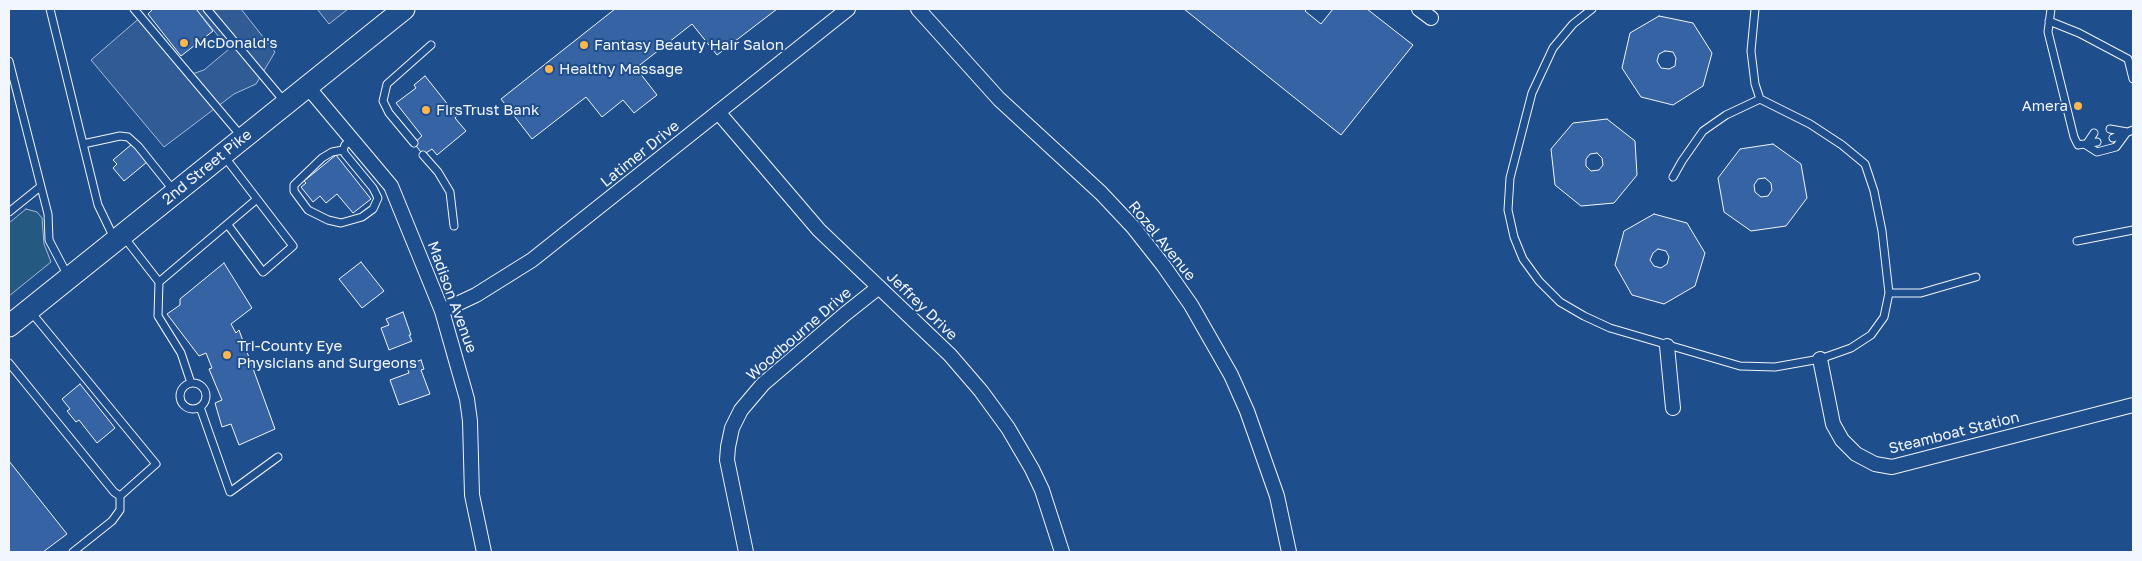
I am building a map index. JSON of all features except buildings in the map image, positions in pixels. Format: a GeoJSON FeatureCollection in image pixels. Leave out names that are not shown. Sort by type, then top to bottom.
{"type":"FeatureCollection","features":[{"type":"Feature","properties":{"kind":"main road","name":"2nd Street Pike"},"geometry":{"type":"LineString","coordinates":[[9,326],[404,9]]}},
{"type":"Feature","properties":{"kind":"street","name":"Latimer Drive"},"geometry":{"type":"LineString","coordinates":[[442,311],[476,295],[532,260],[848,9]]}},
{"type":"Feature","properties":{"kind":"street","name":"Rozel Avenue"},"geometry":{"type":"LineString","coordinates":[[918,9],[999,99],[1101,193],[1163,265],[1191,305],[1231,375],[1247,411],[1276,496],[1289,552]]}},
{"type":"Feature","properties":{"kind":"street"},"geometry":{"type":"LineString","coordinates":[[1419,9],[1431,18]]}},
{"type":"Feature","properties":{"kind":"street","name":"Madison Avenue"},"geometry":{"type":"LineString","coordinates":[[308,86],[348,144],[391,186],[442,311],[467,399],[470,421],[472,495],[484,552]]}},
{"type":"Feature","properties":{"kind":"street","name":"Jeffrey Drive"},"geometry":{"type":"LineString","coordinates":[[718,112],[818,230],[961,367],[981,391],[1008,428],[1028,462],[1042,490],[1062,552]]}},
{"type":"Feature","properties":{"kind":"street","name":"Woodbourne Drive"},"geometry":{"type":"LineString","coordinates":[[746,552],[727,460],[732,428],[741,410],[763,384],[879,287]]}},
{"type":"Feature","properties":{"kind":"street"},"geometry":{"type":"LineString","coordinates":[[1667,346],[1673,408]]}},
{"type":"Feature","properties":{"kind":"street","name":"Steamboat Station"},"geometry":{"type":"LineString","coordinates":[[1820,359],[1833,424],[1842,440],[1856,454],[1875,464],[1892,467],[2133,405]]}},
{"type":"Feature","properties":{"kind":"lane"},"geometry":{"type":"LineString","coordinates":[[50,9],[98,205],[119,238],[159,282],[158,316],[181,353],[191,383]]}},
{"type":"Feature","properties":{"kind":"lane"},"geometry":{"type":"LineString","coordinates":[[134,9],[243,138]]}},
{"type":"Feature","properties":{"kind":"lane"},"geometry":{"type":"LineString","coordinates":[[207,9],[286,103]]}},
{"type":"Feature","properties":{"kind":"lane"},"geometry":{"type":"LineString","coordinates":[[1592,9],[1573,24],[1553,48],[1532,94],[1510,178],[1508,210],[1514,237],[1523,259],[1539,281],[1560,302],[1610,328],[1740,366],[1775,368],[1820,359],[1851,348],[1871,336],[1884,317],[1889,293],[1880,223],[1874,191],[1865,164],[1842,144],[1810,124],[1760,99],[1755,84],[1751,51],[1754,9]]}},
{"type":"Feature","properties":{"kind":"lane"},"geometry":{"type":"LineString","coordinates":[[2051,9],[2048,32],[2074,137],[2078,145],[2097,142]]}},
{"type":"Feature","properties":{"kind":"lane"},"geometry":{"type":"LineString","coordinates":[[2049,21],[2079,33],[2128,58],[2133,78]]}},
{"type":"Feature","properties":{"kind":"lane"},"geometry":{"type":"LineString","coordinates":[[414,143],[388,113],[384,101],[386,84],[431,46]]}},
{"type":"Feature","properties":{"kind":"lane"},"geometry":{"type":"LineString","coordinates":[[9,61],[48,214],[49,240],[69,278]]}},
{"type":"Feature","properties":{"kind":"lane"},"geometry":{"type":"LineString","coordinates":[[1673,178],[1702,132],[1726,115],[1760,99]]}},
{"type":"Feature","properties":{"kind":"lane"},"geometry":{"type":"LineString","coordinates":[[2110,129],[2130,131]]}},
{"type":"Feature","properties":{"kind":"lane"},"geometry":{"type":"LineString","coordinates":[[2086,145],[2097,152],[2116,147],[2130,131]]}},
{"type":"Feature","properties":{"kind":"lane"},"geometry":{"type":"LineString","coordinates":[[2113,138],[2130,131]]}},
{"type":"Feature","properties":{"kind":"lane"},"geometry":{"type":"LineString","coordinates":[[2086,145],[2094,133]]}},
{"type":"Feature","properties":{"kind":"lane"},"geometry":{"type":"LineString","coordinates":[[83,144],[120,136],[128,137],[138,146],[175,192]]}},
{"type":"Feature","properties":{"kind":"lane"},"geometry":{"type":"LineString","coordinates":[[348,144],[378,198],[373,209],[362,217],[341,223],[316,216],[299,200],[294,191],[294,185],[299,178],[322,158],[348,144]]}},
{"type":"Feature","properties":{"kind":"lane"},"geometry":{"type":"LineString","coordinates":[[222,154],[293,246],[263,272],[228,224]]}},
{"type":"Feature","properties":{"kind":"lane"},"geometry":{"type":"LineString","coordinates":[[424,155],[438,172],[450,192],[454,226]]}},
{"type":"Feature","properties":{"kind":"lane"},"geometry":{"type":"LineString","coordinates":[[9,210],[40,187]]}},
{"type":"Feature","properties":{"kind":"lane"},"geometry":{"type":"LineString","coordinates":[[159,282],[258,199]]}},
{"type":"Feature","properties":{"kind":"lane"},"geometry":{"type":"LineString","coordinates":[[2077,241],[2133,230]]}},
{"type":"Feature","properties":{"kind":"lane"},"geometry":{"type":"LineString","coordinates":[[1889,293],[1921,293],[1976,277]]}},
{"type":"Feature","properties":{"kind":"lane"},"geometry":{"type":"LineString","coordinates":[[30,310],[156,464],[120,496],[120,510],[112,521],[73,552]]}},
{"type":"Feature","properties":{"kind":"lane"},"geometry":{"type":"LineString","coordinates":[[9,363],[114,492],[120,496]]}},
{"type":"Feature","properties":{"kind":"lane"},"geometry":{"type":"LineString","coordinates":[[191,383],[200,385],[205,391],[205,400],[200,406],[188,407],[181,398],[184,387],[191,383]]}},
{"type":"Feature","properties":{"kind":"lane"},"geometry":{"type":"LineString","coordinates":[[200,406],[230,492],[278,457]]}},
{"type":"Feature","properties":{"kind":"shaded area"},"geometry":{"type":"Polygon","coordinates":[[[196,9],[241,9],[275,52],[256,84],[234,94],[164,147],[91,60],[143,15],[192,74],[204,70],[229,49],[196,9]]]}},
{"type":"Feature","properties":{"kind":"shaded area"},"geometry":{"type":"Polygon","coordinates":[[[317,9],[348,9],[329,24],[317,9]]]}},
{"type":"Feature","properties":{"kind":"shaded area"},"geometry":{"type":"Polygon","coordinates":[[[26,209],[37,212],[42,218],[44,244],[51,262],[9,296],[9,223],[26,209]]]}},
{"type":"Feature","properties":{"kind":"place","name":"McDonald's"},"geometry":{"type":"Point","coordinates":[184,43]}},
{"type":"Feature","properties":{"kind":"place","name":"Fantasy Beauty Hair Salon"},"geometry":{"type":"Point","coordinates":[584,45]}},
{"type":"Feature","properties":{"kind":"place","name":"Healthy Massage"},"geometry":{"type":"Point","coordinates":[549,69]}},
{"type":"Feature","properties":{"kind":"place","name":"Amera"},"geometry":{"type":"Point","coordinates":[2078,106]}},
{"type":"Feature","properties":{"kind":"place","name":"FirsTrust Bank"},"geometry":{"type":"Point","coordinates":[426,110]}},
{"type":"Feature","properties":{"kind":"place","name":"Tri-County Eye Physicians and Surgeons"},"geometry":{"type":"Point","coordinates":[227,355]}}]}
